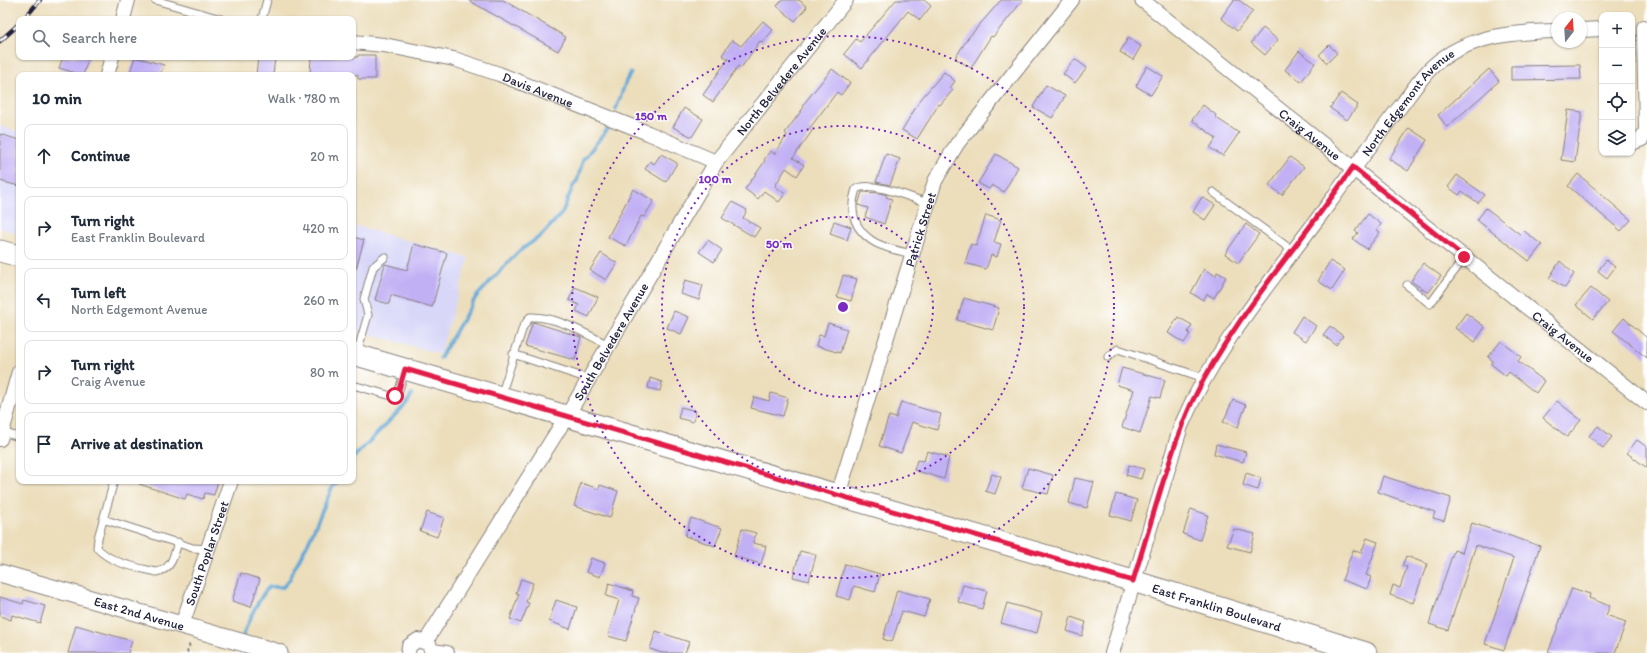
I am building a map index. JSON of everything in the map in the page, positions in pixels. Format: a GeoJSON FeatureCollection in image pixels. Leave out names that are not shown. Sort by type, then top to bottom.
{"type":"FeatureCollection","features":[{"type":"Feature","properties":{"kind":"main road"},"geometry":{"type":"LineString","coordinates":[[0,250],[16,255]]}},
{"type":"Feature","properties":{"kind":"main road","name":"East Franklin Boulevard"},"geometry":{"type":"LineString","coordinates":[[356,354],[1133,581],[1366,653]]}},
{"type":"Feature","properties":{"kind":"street"},"geometry":{"type":"LineString","coordinates":[[124,16],[128,0]]}},
{"type":"Feature","properties":{"kind":"street","name":"North Belvedere Avenue"},"geometry":{"type":"LineString","coordinates":[[716,162],[846,0]]}},
{"type":"Feature","properties":{"kind":"street","name":"Patrick Street"},"geometry":{"type":"LineString","coordinates":[[838,495],[935,181],[958,144],[1072,0]]}},
{"type":"Feature","properties":{"kind":"street","name":"Craig Avenue"},"geometry":{"type":"LineString","coordinates":[[1142,0],[1647,403]]}},
{"type":"Feature","properties":{"kind":"street"},"geometry":{"type":"LineString","coordinates":[[1635,142],[1642,139],[1646,130],[1641,27]]}},
{"type":"Feature","properties":{"kind":"street"},"geometry":{"type":"LineString","coordinates":[[1587,30],[1599,29]]}},
{"type":"Feature","properties":{"kind":"street","name":"North Edgemont Avenue"},"geometry":{"type":"LineString","coordinates":[[1112,653],[1175,445],[1192,401],[1204,378],[1233,332],[1353,167],[1434,65],[1461,47],[1475,41],[1507,34],[1551,30]]}},
{"type":"Feature","properties":{"kind":"street","name":"Davis Avenue"},"geometry":{"type":"LineString","coordinates":[[356,42],[384,45],[454,59],[505,76],[648,132],[716,162]]}},
{"type":"Feature","properties":{"kind":"street"},"geometry":{"type":"LineString","coordinates":[[108,72],[111,60]]}},
{"type":"Feature","properties":{"kind":"street","name":"South Belvedere Avenue"},"geometry":{"type":"LineString","coordinates":[[430,649],[716,162]]}},
{"type":"Feature","properties":{"kind":"street"},"geometry":{"type":"LineString","coordinates":[[1,436],[16,383]]}},
{"type":"Feature","properties":{"kind":"street","name":"South Poplar Street"},"geometry":{"type":"LineString","coordinates":[[182,625],[230,484]]}},
{"type":"Feature","properties":{"kind":"street","name":"East 2nd Avenue"},"geometry":{"type":"LineString","coordinates":[[0,573],[279,653]]}},
{"type":"Feature","properties":{"kind":"street"},"geometry":{"type":"LineString","coordinates":[[408,653],[409,646],[414,641],[430,649],[447,653]]}},
{"type":"Feature","properties":{"kind":"lane"},"geometry":{"type":"LineString","coordinates":[[155,0],[211,16]]}},
{"type":"Feature","properties":{"kind":"lane"},"geometry":{"type":"LineString","coordinates":[[262,16],[265,1]]}},
{"type":"Feature","properties":{"kind":"lane"},"geometry":{"type":"LineString","coordinates":[[912,254],[872,241],[856,224],[851,209],[853,196],[856,189],[861,186],[878,188],[928,204]]}},
{"type":"Feature","properties":{"kind":"lane"},"geometry":{"type":"LineString","coordinates":[[1213,192],[1293,251]]}},
{"type":"Feature","properties":{"kind":"lane"},"geometry":{"type":"LineString","coordinates":[[356,351],[368,315],[364,299],[373,267],[384,257]]}},
{"type":"Feature","properties":{"kind":"lane"},"geometry":{"type":"LineString","coordinates":[[1407,285],[1430,304],[1464,257]]}},
{"type":"Feature","properties":{"kind":"lane"},"geometry":{"type":"LineString","coordinates":[[501,397],[522,327],[530,317],[538,317],[564,323],[609,345]]}},
{"type":"Feature","properties":{"kind":"lane"},"geometry":{"type":"LineString","coordinates":[[1108,357],[1118,349],[1204,378]]}},
{"type":"Feature","properties":{"kind":"lane"},"geometry":{"type":"LineString","coordinates":[[514,354],[589,379]]}},
{"type":"Feature","properties":{"kind":"lane"},"geometry":{"type":"LineString","coordinates":[[356,386],[395,396],[398,393],[405,369]]}},
{"type":"Feature","properties":{"kind":"lane"},"geometry":{"type":"LineString","coordinates":[[1,436],[16,437]]}},
{"type":"Feature","properties":{"kind":"lane"},"geometry":{"type":"LineString","coordinates":[[113,484],[103,518],[97,548],[112,560],[156,572],[164,571],[173,559],[178,542]]}},
{"type":"Feature","properties":{"kind":"lane"},"geometry":{"type":"LineString","coordinates":[[103,518],[193,548],[208,549]]}},
{"type":"Feature","properties":{"kind":"shaded area"},"geometry":{"type":"Polygon","coordinates":[[[0,126],[16,131],[16,233],[0,228],[0,126]]]}},
{"type":"Feature","properties":{"kind":"shaded area"},"geometry":{"type":"Polygon","coordinates":[[[356,226],[469,258],[440,354],[356,330],[356,226]]]}},
{"type":"Feature","properties":{"kind":"building"},"geometry":{"type":"Polygon","coordinates":[[[468,0],[503,0],[566,37],[558,51],[468,0]]]}},
{"type":"Feature","properties":{"kind":"building"},"geometry":{"type":"Polygon","coordinates":[[[782,0],[799,0],[807,7],[795,21],[777,6],[782,0]]]}},
{"type":"Feature","properties":{"kind":"building"},"geometry":{"type":"Polygon","coordinates":[[[896,0],[924,0],[931,6],[920,20],[908,11],[862,68],[844,54],[856,39],[860,42],[896,0]]]}},
{"type":"Feature","properties":{"kind":"building"},"geometry":{"type":"Polygon","coordinates":[[[1001,0],[1023,0],[993,37],[991,36],[971,68],[955,58],[968,38],[1001,0]]]}},
{"type":"Feature","properties":{"kind":"building"},"geometry":{"type":"Polygon","coordinates":[[[1234,0],[1239,0],[1253,11],[1237,31],[1221,18],[1234,0]]]}},
{"type":"Feature","properties":{"kind":"building"},"geometry":{"type":"Polygon","coordinates":[[[763,21],[773,30],[762,43],[760,41],[741,68],[738,66],[713,102],[703,95],[728,59],[722,55],[732,40],[741,46],[763,21]]]}},
{"type":"Feature","properties":{"kind":"building"},"geometry":{"type":"Polygon","coordinates":[[[1263,28],[1278,40],[1265,55],[1251,43],[1263,28]]]}},
{"type":"Feature","properties":{"kind":"building"},"geometry":{"type":"Polygon","coordinates":[[[1128,38],[1141,46],[1133,60],[1120,52],[1128,38]]]}},
{"type":"Feature","properties":{"kind":"building"},"geometry":{"type":"Polygon","coordinates":[[[1329,45],[1337,53],[1327,63],[1319,55],[1329,45]]]}},
{"type":"Feature","properties":{"kind":"building"},"geometry":{"type":"Polygon","coordinates":[[[1299,51],[1315,63],[1301,82],[1285,70],[1299,51]]]}},
{"type":"Feature","properties":{"kind":"building"},"geometry":{"type":"Polygon","coordinates":[[[358,55],[375,55],[375,79],[358,79],[356,72],[310,72],[311,60],[356,60],[356,57],[358,57],[358,55]]]}},
{"type":"Feature","properties":{"kind":"building"},"geometry":{"type":"Polygon","coordinates":[[[1075,59],[1087,68],[1075,83],[1063,74],[1075,59]]]}},
{"type":"Feature","properties":{"kind":"building"},"geometry":{"type":"Polygon","coordinates":[[[62,60],[88,60],[84,72],[73,72],[59,68],[62,60]]]}},
{"type":"Feature","properties":{"kind":"building"},"geometry":{"type":"Polygon","coordinates":[[[134,60],[146,60],[164,65],[161,72],[130,72],[134,60]]]}},
{"type":"Feature","properties":{"kind":"building"},"geometry":{"type":"Polygon","coordinates":[[[258,60],[275,60],[273,72],[256,72],[258,60]]]}},
{"type":"Feature","properties":{"kind":"building"},"geometry":{"type":"Polygon","coordinates":[[[1580,65],[1581,79],[1511,80],[1511,66],[1580,65]]]}},
{"type":"Feature","properties":{"kind":"building"},"geometry":{"type":"Polygon","coordinates":[[[1147,66],[1163,76],[1151,95],[1136,86],[1147,66]]]}},
{"type":"Feature","properties":{"kind":"building"},"geometry":{"type":"Polygon","coordinates":[[[832,69],[850,83],[841,95],[837,92],[809,129],[812,131],[793,158],[804,165],[797,176],[786,168],[775,186],[785,194],[779,202],[764,191],[758,199],[745,189],[765,161],[764,160],[770,151],[775,154],[787,135],[785,133],[804,107],[802,106],[832,69]]]}},
{"type":"Feature","properties":{"kind":"building"},"geometry":{"type":"Polygon","coordinates":[[[1489,69],[1499,81],[1447,127],[1438,115],[1489,69]]]}},
{"type":"Feature","properties":{"kind":"building"},"geometry":{"type":"Polygon","coordinates":[[[944,72],[955,81],[950,88],[953,90],[940,105],[939,104],[917,139],[902,130],[921,99],[944,72]]]}},
{"type":"Feature","properties":{"kind":"building"},"geometry":{"type":"Polygon","coordinates":[[[1046,85],[1065,96],[1052,118],[1033,107],[1046,85]]]}},
{"type":"Feature","properties":{"kind":"building"},"geometry":{"type":"Polygon","coordinates":[[[1341,93],[1358,105],[1347,120],[1330,108],[1341,93]]]}},
{"type":"Feature","properties":{"kind":"building"},"geometry":{"type":"Polygon","coordinates":[[[1203,105],[1216,115],[1215,117],[1239,133],[1223,156],[1210,148],[1216,138],[1192,120],[1203,105]]]}},
{"type":"Feature","properties":{"kind":"building"},"geometry":{"type":"Polygon","coordinates":[[[684,108],[703,119],[692,137],[673,127],[684,108]]]}},
{"type":"Feature","properties":{"kind":"building"},"geometry":{"type":"Polygon","coordinates":[[[1568,110],[1582,112],[1575,162],[1561,160],[1568,110]]]}},
{"type":"Feature","properties":{"kind":"building"},"geometry":{"type":"Polygon","coordinates":[[[1409,128],[1427,140],[1408,171],[1389,159],[1409,128]]]}},
{"type":"Feature","properties":{"kind":"building"},"geometry":{"type":"Polygon","coordinates":[[[0,134],[16,139],[16,185],[0,181],[0,134]]]}},
{"type":"Feature","properties":{"kind":"building"},"geometry":{"type":"Polygon","coordinates":[[[661,154],[677,163],[666,182],[645,169],[650,161],[654,164],[661,154]]]}},
{"type":"Feature","properties":{"kind":"building"},"geometry":{"type":"Polygon","coordinates":[[[886,154],[900,159],[890,185],[876,182],[886,154]]]}},
{"type":"Feature","properties":{"kind":"building"},"geometry":{"type":"Polygon","coordinates":[[[996,154],[1018,167],[1004,192],[992,185],[989,189],[978,183],[996,154]]]}},
{"type":"Feature","properties":{"kind":"building"},"geometry":{"type":"Polygon","coordinates":[[[1290,157],[1304,167],[1282,195],[1269,185],[1290,157]]]}},
{"type":"Feature","properties":{"kind":"building"},"geometry":{"type":"Polygon","coordinates":[[[1578,174],[1631,220],[1621,231],[1568,186],[1578,174]]]}},
{"type":"Feature","properties":{"kind":"building"},"geometry":{"type":"Polygon","coordinates":[[[1457,175],[1485,195],[1478,203],[1462,191],[1459,195],[1448,187],[1457,175]]]}},
{"type":"Feature","properties":{"kind":"building"},"geometry":{"type":"Polygon","coordinates":[[[633,189],[654,201],[644,217],[641,216],[626,246],[608,237],[633,189]]]}},
{"type":"Feature","properties":{"kind":"building"},"geometry":{"type":"Polygon","coordinates":[[[862,192],[880,193],[887,195],[886,197],[892,199],[884,224],[865,217],[868,208],[858,205],[862,192]]]}},
{"type":"Feature","properties":{"kind":"building"},"geometry":{"type":"Polygon","coordinates":[[[1202,197],[1215,205],[1205,220],[1193,212],[1202,197]]]}},
{"type":"Feature","properties":{"kind":"building"},"geometry":{"type":"Polygon","coordinates":[[[732,202],[747,210],[743,218],[760,228],[754,237],[722,218],[732,202]]]}},
{"type":"Feature","properties":{"kind":"building"},"geometry":{"type":"Polygon","coordinates":[[[1486,208],[1521,235],[1524,231],[1542,245],[1529,261],[1477,220],[1486,208]]]}},
{"type":"Feature","properties":{"kind":"building"},"geometry":{"type":"Polygon","coordinates":[[[1368,214],[1381,224],[1377,230],[1380,232],[1367,249],[1353,239],[1358,233],[1355,231],[1368,214]]]}},
{"type":"Feature","properties":{"kind":"building"},"geometry":{"type":"Polygon","coordinates":[[[986,215],[1001,220],[994,242],[1001,244],[997,257],[991,255],[986,269],[965,263],[971,244],[976,246],[986,215]]]}},
{"type":"Feature","properties":{"kind":"building"},"geometry":{"type":"Polygon","coordinates":[[[834,221],[851,227],[847,240],[830,234],[834,221]]]}},
{"type":"Feature","properties":{"kind":"building"},"geometry":{"type":"Polygon","coordinates":[[[1246,224],[1259,234],[1238,263],[1225,254],[1246,224]]]}},
{"type":"Feature","properties":{"kind":"building"},"geometry":{"type":"Polygon","coordinates":[[[356,238],[364,240],[356,269],[356,238]]]}},
{"type":"Feature","properties":{"kind":"building"},"geometry":{"type":"Polygon","coordinates":[[[708,240],[722,250],[714,262],[699,252],[708,240]]]}},
{"type":"Feature","properties":{"kind":"building"},"geometry":{"type":"Polygon","coordinates":[[[414,244],[447,253],[432,307],[391,295],[389,304],[375,300],[385,264],[407,270],[414,244]]]}},
{"type":"Feature","properties":{"kind":"building"},"geometry":{"type":"Polygon","coordinates":[[[601,253],[617,263],[606,280],[590,270],[601,253]]]}},
{"type":"Feature","properties":{"kind":"building"},"geometry":{"type":"Polygon","coordinates":[[[1606,260],[1615,267],[1607,278],[1598,271],[1606,260]]]}},
{"type":"Feature","properties":{"kind":"building"},"geometry":{"type":"Polygon","coordinates":[[[1330,261],[1345,270],[1332,290],[1318,281],[1330,261]]]}},
{"type":"Feature","properties":{"kind":"building"},"geometry":{"type":"Polygon","coordinates":[[[1560,261],[1574,274],[1565,288],[1549,278],[1560,261]]]}},
{"type":"Feature","properties":{"kind":"building"},"geometry":{"type":"Polygon","coordinates":[[[1423,263],[1441,276],[1428,293],[1411,281],[1423,263]]]}},
{"type":"Feature","properties":{"kind":"building"},"geometry":{"type":"Polygon","coordinates":[[[1204,269],[1216,276],[1217,272],[1226,277],[1214,298],[1207,294],[1203,300],[1191,293],[1204,269]]]}},
{"type":"Feature","properties":{"kind":"building"},"geometry":{"type":"Polygon","coordinates":[[[843,275],[857,279],[851,301],[837,297],[843,275]]]}},
{"type":"Feature","properties":{"kind":"building"},"geometry":{"type":"Polygon","coordinates":[[[685,280],[703,285],[699,300],[681,294],[685,280]]]}},
{"type":"Feature","properties":{"kind":"building"},"geometry":{"type":"Polygon","coordinates":[[[575,287],[598,297],[589,317],[576,311],[579,305],[569,300],[575,287]]]}},
{"type":"Feature","properties":{"kind":"building"},"geometry":{"type":"Polygon","coordinates":[[[1591,288],[1608,302],[1593,319],[1576,305],[1591,288]]]}},
{"type":"Feature","properties":{"kind":"building"},"geometry":{"type":"Polygon","coordinates":[[[964,298],[999,308],[993,330],[957,320],[964,298]]]}},
{"type":"Feature","properties":{"kind":"building"},"geometry":{"type":"Polygon","coordinates":[[[674,311],[689,317],[681,334],[667,328],[674,311]]]}},
{"type":"Feature","properties":{"kind":"building"},"geometry":{"type":"Polygon","coordinates":[[[1466,313],[1485,327],[1475,342],[1455,328],[1466,313]]]}},
{"type":"Feature","properties":{"kind":"building"},"geometry":{"type":"Polygon","coordinates":[[[1302,316],[1316,326],[1306,341],[1292,332],[1302,316]]]}},
{"type":"Feature","properties":{"kind":"building"},"geometry":{"type":"Polygon","coordinates":[[[1178,317],[1192,325],[1188,332],[1190,334],[1184,343],[1168,333],[1178,317]]]}},
{"type":"Feature","properties":{"kind":"building"},"geometry":{"type":"Polygon","coordinates":[[[1624,318],[1647,338],[1647,358],[1613,331],[1624,318]]]}},
{"type":"Feature","properties":{"kind":"building"},"geometry":{"type":"Polygon","coordinates":[[[533,322],[581,337],[575,360],[525,346],[533,322]]]}},
{"type":"Feature","properties":{"kind":"building"},"geometry":{"type":"Polygon","coordinates":[[[828,323],[847,329],[840,353],[816,346],[819,335],[824,336],[828,323]]]}},
{"type":"Feature","properties":{"kind":"building"},"geometry":{"type":"Polygon","coordinates":[[[1330,326],[1343,336],[1336,345],[1323,335],[1330,326]]]}},
{"type":"Feature","properties":{"kind":"building"},"geometry":{"type":"Polygon","coordinates":[[[1501,341],[1521,357],[1518,361],[1544,381],[1536,393],[1509,372],[1506,376],[1491,364],[1493,361],[1488,357],[1501,341]]]}},
{"type":"Feature","properties":{"kind":"building"},"geometry":{"type":"Polygon","coordinates":[[[1122,368],[1165,380],[1160,398],[1152,396],[1140,433],[1122,427],[1134,390],[1117,385],[1122,368]]]}},
{"type":"Feature","properties":{"kind":"building"},"geometry":{"type":"Polygon","coordinates":[[[650,378],[662,382],[660,391],[648,388],[650,378]]]}},
{"type":"Feature","properties":{"kind":"building"},"geometry":{"type":"Polygon","coordinates":[[[771,393],[788,398],[783,416],[751,408],[754,397],[769,401],[771,393]]]}},
{"type":"Feature","properties":{"kind":"building"},"geometry":{"type":"Polygon","coordinates":[[[1233,400],[1246,405],[1238,427],[1223,422],[1233,400]]]}},
{"type":"Feature","properties":{"kind":"building"},"geometry":{"type":"Polygon","coordinates":[[[1557,401],[1581,420],[1567,437],[1543,418],[1557,401]]]}},
{"type":"Feature","properties":{"kind":"building"},"geometry":{"type":"Polygon","coordinates":[[[901,402],[941,414],[937,430],[912,422],[901,453],[879,446],[889,416],[896,418],[901,402]]]}},
{"type":"Feature","properties":{"kind":"building"},"geometry":{"type":"Polygon","coordinates":[[[681,407],[696,411],[693,422],[678,418],[681,407]]]}},
{"type":"Feature","properties":{"kind":"building"},"geometry":{"type":"Polygon","coordinates":[[[1598,426],[1612,437],[1603,448],[1589,436],[1598,426]]]}},
{"type":"Feature","properties":{"kind":"building"},"geometry":{"type":"Polygon","coordinates":[[[1637,440],[1647,447],[1647,468],[1627,453],[1637,440]]]}},
{"type":"Feature","properties":{"kind":"building"},"geometry":{"type":"Polygon","coordinates":[[[1216,444],[1246,452],[1243,462],[1214,454],[1216,444]]]}},
{"type":"Feature","properties":{"kind":"building"},"geometry":{"type":"Polygon","coordinates":[[[927,451],[949,457],[944,479],[914,470],[917,460],[924,461],[927,451]]]}},
{"type":"Feature","properties":{"kind":"building"},"geometry":{"type":"Polygon","coordinates":[[[1129,465],[1144,469],[1141,479],[1126,475],[1129,465]]]}},
{"type":"Feature","properties":{"kind":"building"},"geometry":{"type":"Polygon","coordinates":[[[1028,468],[1053,475],[1048,494],[1022,488],[1028,468]]]}},
{"type":"Feature","properties":{"kind":"building"},"geometry":{"type":"Polygon","coordinates":[[[1246,473],[1261,478],[1258,490],[1243,485],[1246,473]]]}},
{"type":"Feature","properties":{"kind":"building"},"geometry":{"type":"Polygon","coordinates":[[[992,474],[1001,477],[995,494],[985,491],[992,474]]]}},
{"type":"Feature","properties":{"kind":"building"},"geometry":{"type":"Polygon","coordinates":[[[1383,476],[1451,498],[1444,521],[1433,518],[1435,512],[1378,492],[1383,476]]]}},
{"type":"Feature","properties":{"kind":"building"},"geometry":{"type":"Polygon","coordinates":[[[1075,478],[1094,482],[1087,508],[1069,503],[1075,478]]]}},
{"type":"Feature","properties":{"kind":"building"},"geometry":{"type":"Polygon","coordinates":[[[581,483],[599,489],[600,485],[618,491],[610,518],[574,506],[581,483]]]}},
{"type":"Feature","properties":{"kind":"building"},"geometry":{"type":"Polygon","coordinates":[[[139,484],[217,484],[214,495],[205,493],[203,499],[187,494],[185,499],[139,484]]]}},
{"type":"Feature","properties":{"kind":"building"},"geometry":{"type":"Polygon","coordinates":[[[1116,494],[1137,500],[1131,521],[1110,515],[1116,494]]]}},
{"type":"Feature","properties":{"kind":"building"},"geometry":{"type":"Polygon","coordinates":[[[1191,509],[1208,515],[1200,540],[1183,534],[1191,509]]]}},
{"type":"Feature","properties":{"kind":"building"},"geometry":{"type":"Polygon","coordinates":[[[427,512],[444,518],[437,537],[420,531],[427,512]]]}},
{"type":"Feature","properties":{"kind":"building"},"geometry":{"type":"Polygon","coordinates":[[[691,518],[722,528],[715,546],[685,536],[691,518]]]}},
{"type":"Feature","properties":{"kind":"building"},"geometry":{"type":"Polygon","coordinates":[[[1472,523],[1540,546],[1504,650],[1485,644],[1514,558],[1476,545],[1448,630],[1429,624],[1454,550],[1462,553],[1472,523]]]}},
{"type":"Feature","properties":{"kind":"building"},"geometry":{"type":"Polygon","coordinates":[[[742,529],[756,533],[753,543],[766,546],[761,564],[734,556],[742,529]]]}},
{"type":"Feature","properties":{"kind":"building"},"geometry":{"type":"Polygon","coordinates":[[[1234,529],[1255,534],[1250,552],[1227,546],[1234,529]]]}},
{"type":"Feature","properties":{"kind":"building"},"geometry":{"type":"Polygon","coordinates":[[[1367,538],[1378,542],[1366,575],[1371,577],[1367,589],[1342,580],[1353,550],[1361,553],[1367,538]]]}},
{"type":"Feature","properties":{"kind":"building"},"geometry":{"type":"Polygon","coordinates":[[[800,551],[816,555],[809,581],[793,577],[800,551]]]}},
{"type":"Feature","properties":{"kind":"building"},"geometry":{"type":"Polygon","coordinates":[[[1406,556],[1427,564],[1413,603],[1390,595],[1393,585],[1400,588],[1407,567],[1402,566],[1406,556]]]}},
{"type":"Feature","properties":{"kind":"building"},"geometry":{"type":"Polygon","coordinates":[[[591,558],[605,563],[600,577],[586,572],[591,558]]]}},
{"type":"Feature","properties":{"kind":"building"},"geometry":{"type":"Polygon","coordinates":[[[845,564],[880,574],[875,592],[854,586],[850,600],[836,596],[845,564]]]}},
{"type":"Feature","properties":{"kind":"building"},"geometry":{"type":"Polygon","coordinates":[[[241,573],[260,579],[251,607],[232,601],[241,573]]]}},
{"type":"Feature","properties":{"kind":"building"},"geometry":{"type":"Polygon","coordinates":[[[521,579],[533,583],[526,602],[529,603],[521,623],[510,619],[519,594],[516,593],[521,579]]]}},
{"type":"Feature","properties":{"kind":"building"},"geometry":{"type":"Polygon","coordinates":[[[609,583],[633,591],[632,596],[639,598],[626,641],[608,636],[619,600],[606,596],[609,583]]]}},
{"type":"Feature","properties":{"kind":"building"},"geometry":{"type":"Polygon","coordinates":[[[963,585],[987,591],[982,609],[958,602],[963,585]]]}},
{"type":"Feature","properties":{"kind":"building"},"geometry":{"type":"Polygon","coordinates":[[[1572,588],[1590,594],[1589,598],[1610,606],[1606,615],[1626,622],[1615,653],[1548,653],[1572,588]]]}},
{"type":"Feature","properties":{"kind":"building"},"geometry":{"type":"Polygon","coordinates":[[[897,590],[930,599],[924,617],[902,611],[892,642],[883,639],[897,590]]]}},
{"type":"Feature","properties":{"kind":"building"},"geometry":{"type":"Polygon","coordinates":[[[0,597],[23,604],[24,600],[45,606],[40,623],[12,615],[11,620],[0,616],[0,597]]]}},
{"type":"Feature","properties":{"kind":"building"},"geometry":{"type":"Polygon","coordinates":[[[556,600],[577,607],[570,629],[549,621],[556,600]]]}},
{"type":"Feature","properties":{"kind":"building"},"geometry":{"type":"Polygon","coordinates":[[[1007,603],[1042,613],[1037,633],[1001,623],[1007,603]]]}},
{"type":"Feature","properties":{"kind":"building"},"geometry":{"type":"Polygon","coordinates":[[[1071,617],[1086,622],[1082,636],[1067,631],[1071,617]]]}},
{"type":"Feature","properties":{"kind":"building"},"geometry":{"type":"Polygon","coordinates":[[[76,625],[132,641],[128,653],[68,653],[76,625]]]}},
{"type":"Feature","properties":{"kind":"building"},"geometry":{"type":"Polygon","coordinates":[[[656,631],[689,642],[685,653],[662,653],[650,649],[656,631]]]}},
{"type":"Feature","properties":{"kind":"waterway"},"geometry":{"type":"LineString","coordinates":[[616,109],[626,81],[631,73]]}},
{"type":"Feature","properties":{"kind":"waterway"},"geometry":{"type":"LineString","coordinates":[[440,358],[476,297],[518,252],[542,235],[562,213],[574,184],[577,181],[583,160],[610,126]]}},
{"type":"Feature","properties":{"kind":"waterway"},"geometry":{"type":"LineString","coordinates":[[356,455],[407,403],[412,394]]}},
{"type":"Feature","properties":{"kind":"waterway"},"geometry":{"type":"LineString","coordinates":[[243,636],[247,624],[265,591],[269,587],[283,587],[290,579],[291,574],[308,543],[332,488],[335,484]]}},
{"type":"Feature","properties":{"kind":"railway"},"geometry":{"type":"LineString","coordinates":[[27,16],[40,0]]}},
{"type":"Feature","properties":{"kind":"railway"},"geometry":{"type":"LineString","coordinates":[[0,41],[16,27]]}},
{"type":"Feature","properties":{"kind":"route"},"geometry":{"type":"LineString","coordinates":[[395,396],[398,393],[405,369],[1133,581],[1172,452],[1192,401],[1204,378],[1233,332],[1264,288],[1330,202],[1353,167],[1464,257]]}}]}
